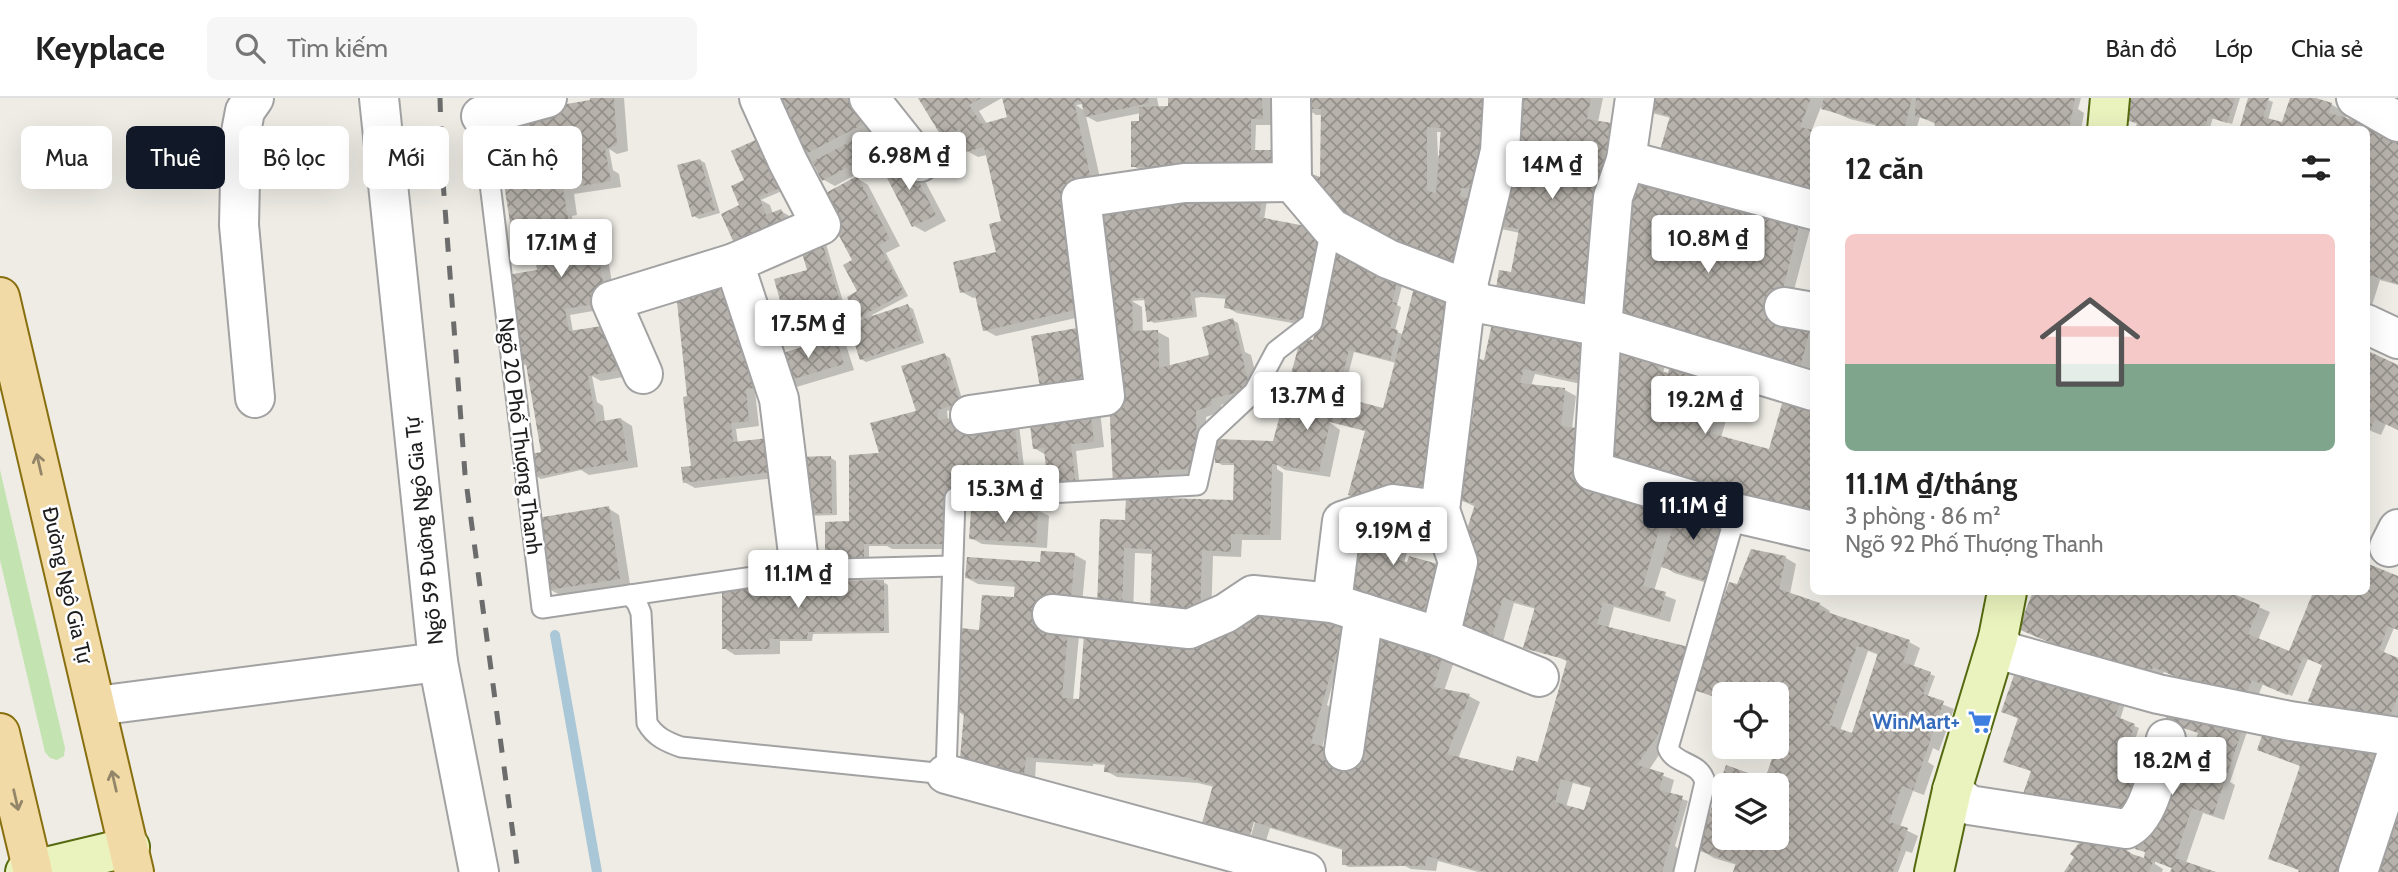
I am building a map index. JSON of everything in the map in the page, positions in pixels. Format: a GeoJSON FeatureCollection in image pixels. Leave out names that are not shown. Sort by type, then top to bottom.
{"type":"FeatureCollection","features":[{"type":"Feature","properties":{"kind":"main road","name":"Đường Ngô Gia Tự"},"geometry":{"type":"LineString","coordinates":[[0,297],[132,860]]}},
{"type":"Feature","properties":{"kind":"main road"},"geometry":{"type":"LineString","coordinates":[[0,733],[30,871]]}},
{"type":"Feature","properties":{"kind":"street"},"geometry":{"type":"LineString","coordinates":[[254,98],[245,111],[241,132],[239,225],[256,398]]}},
{"type":"Feature","properties":{"kind":"street","name":"Ngõ 59 Đường Ngô Gia Tự"},"geometry":{"type":"LineString","coordinates":[[96,706],[438,662],[379,98]]}},
{"type":"Feature","properties":{"kind":"street"},"geometry":{"type":"LineString","coordinates":[[481,107],[547,98]]}},
{"type":"Feature","properties":{"kind":"street"},"geometry":{"type":"LineString","coordinates":[[643,374],[611,301],[734,263],[821,225],[759,98]]}},
{"type":"Feature","properties":{"kind":"street"},"geometry":{"type":"LineString","coordinates":[[869,98],[920,162]]}},
{"type":"Feature","properties":{"kind":"street"},"geometry":{"type":"LineString","coordinates":[[1292,98],[1292,182],[1331,228],[1388,259],[1467,289],[1478,303],[1602,327],[1810,390]]}},
{"type":"Feature","properties":{"kind":"street"},"geometry":{"type":"LineString","coordinates":[[1440,637],[1458,562],[1440,510],[1467,289],[1500,151],[1503,98]]}},
{"type":"Feature","properties":{"kind":"street"},"geometry":{"type":"LineString","coordinates":[[1635,98],[1626,160],[1613,197],[1593,471],[1736,513],[1810,530]]}},
{"type":"Feature","properties":{"kind":"street"},"geometry":{"type":"LineString","coordinates":[[2107,126],[2110,98]]}},
{"type":"Feature","properties":{"kind":"street"},"geometry":{"type":"LineString","coordinates":[[2356,98],[2398,122]]}},
{"type":"Feature","properties":{"kind":"street"},"geometry":{"type":"LineString","coordinates":[[1626,160],[1810,209]]}},
{"type":"Feature","properties":{"kind":"street"},"geometry":{"type":"LineString","coordinates":[[970,415],[1105,396],[1081,198],[1184,183],[1292,182]]}},
{"type":"Feature","properties":{"kind":"street"},"geometry":{"type":"LineString","coordinates":[[734,263],[779,399],[800,570]]}},
{"type":"Feature","properties":{"kind":"street"},"geometry":{"type":"LineString","coordinates":[[2370,326],[2398,339]]}},
{"type":"Feature","properties":{"kind":"street"},"geometry":{"type":"LineString","coordinates":[[1344,751],[1348,608],[1342,521],[1393,504],[1440,510]]}},
{"type":"Feature","properties":{"kind":"street"},"geometry":{"type":"LineString","coordinates":[[1052,614],[1189,629],[1226,613],[1253,595],[1348,608],[1440,637],[1539,677]]}},
{"type":"Feature","properties":{"kind":"street"},"geometry":{"type":"LineString","coordinates":[[1934,872],[1952,790],[1998,638],[2006,595]]}},
{"type":"Feature","properties":{"kind":"street"},"geometry":{"type":"LineString","coordinates":[[1998,638],[2007,652],[2158,694],[2290,721],[2398,737]]}},
{"type":"Feature","properties":{"kind":"street"},"geometry":{"type":"LineString","coordinates":[[438,662],[479,872]]}},
{"type":"Feature","properties":{"kind":"street"},"geometry":{"type":"LineString","coordinates":[[1952,790],[1969,804],[2126,829],[2140,817],[2150,797],[2166,739]]}},
{"type":"Feature","properties":{"kind":"street"},"geometry":{"type":"LineString","coordinates":[[2358,872],[2398,750]]}},
{"type":"Feature","properties":{"kind":"street"},"geometry":{"type":"LineString","coordinates":[[946,774],[1306,872]]}},
{"type":"Feature","properties":{"kind":"street"},"geometry":{"type":"LineString","coordinates":[[30,871],[132,860]]}},
{"type":"Feature","properties":{"kind":"lane","name":"Ngõ 20 Phố Thượng Thanh"},"geometry":{"type":"LineString","coordinates":[[481,107],[542,608],[630,595]]}},
{"type":"Feature","properties":{"kind":"lane"},"geometry":{"type":"LineString","coordinates":[[630,595],[641,612],[647,723],[653,733],[661,738],[681,747],[946,774],[955,498],[1197,485],[1208,435],[1254,392],[1276,351],[1311,323],[1331,228]]}},
{"type":"Feature","properties":{"kind":"lane"},"geometry":{"type":"LineString","coordinates":[[1684,872],[1704,777],[1697,768],[1672,756],[1668,748],[1736,513]]}},
{"type":"Feature","properties":{"kind":"lane"},"geometry":{"type":"LineString","coordinates":[[630,595],[800,570],[951,566]]}},
{"type":"Feature","properties":{"kind":"green space"},"geometry":{"type":"Polygon","coordinates":[[[0,470],[65,748],[64,756],[57,760],[50,758],[45,752],[0,560],[0,470]]]}},
{"type":"Feature","properties":{"kind":"building"},"geometry":{"type":"Polygon","coordinates":[[[614,98],[617,145],[605,149],[611,181],[582,186],[582,126],[500,126],[498,116],[614,98]]]}},
{"type":"Feature","properties":{"kind":"building"},"geometry":{"type":"Polygon","coordinates":[[[765,98],[865,98],[875,118],[796,159],[765,98]]]}},
{"type":"Feature","properties":{"kind":"building"},"geometry":{"type":"Polygon","coordinates":[[[918,98],[981,98],[969,105],[982,124],[1007,117],[1002,98],[1148,98],[1149,103],[1085,117],[1081,101],[1074,102],[1094,193],[1088,307],[983,331],[974,290],[960,293],[953,262],[996,252],[989,224],[1001,221],[984,147],[965,152],[960,128],[943,139],[918,98]]]}},
{"type":"Feature","properties":{"kind":"building"},"geometry":{"type":"Polygon","coordinates":[[[1168,98],[1262,98],[1263,119],[1251,119],[1251,150],[1282,150],[1282,174],[1131,167],[1131,121],[1139,121],[1139,107],[1168,106],[1168,98]]]}},
{"type":"Feature","properties":{"kind":"building"},"geometry":{"type":"Polygon","coordinates":[[[1305,98],[1488,98],[1483,189],[1461,188],[1460,196],[1479,202],[1453,268],[1380,245],[1302,183],[1309,173],[1320,177],[1321,109],[1304,109],[1305,98]],[[1427,127],[1427,190],[1436,194],[1441,128],[1427,127]]]}},
{"type":"Feature","properties":{"kind":"building"},"geometry":{"type":"Polygon","coordinates":[[[1499,98],[1591,98],[1587,119],[1618,124],[1594,318],[1494,300],[1499,270],[1511,272],[1519,229],[1489,224],[1499,98]]]}},
{"type":"Feature","properties":{"kind":"building"},"geometry":{"type":"Polygon","coordinates":[[[1633,98],[1811,98],[1800,127],[1810,129],[1810,191],[1660,150],[1670,116],[1631,106],[1633,98]]]}},
{"type":"Feature","properties":{"kind":"building"},"geometry":{"type":"Polygon","coordinates":[[[1824,98],[1912,98],[1905,126],[1876,126],[1821,109],[1824,98]]]}},
{"type":"Feature","properties":{"kind":"building"},"geometry":{"type":"Polygon","coordinates":[[[1916,98],[2075,98],[2070,126],[1934,126],[1935,122],[1915,116],[1916,98]]]}},
{"type":"Feature","properties":{"kind":"building"},"geometry":{"type":"Polygon","coordinates":[[[2131,98],[2235,98],[2227,123],[2208,117],[2205,126],[2136,126],[2137,123],[2125,120],[2131,98]]]}},
{"type":"Feature","properties":{"kind":"building"},"geometry":{"type":"Polygon","coordinates":[[[2248,98],[2269,98],[2263,117],[2282,122],[2290,98],[2316,98],[2332,103],[2329,113],[2387,130],[2398,128],[2398,284],[2370,275],[2370,126],[2240,126],[2248,98]]]}},
{"type":"Feature","properties":{"kind":"building"},"geometry":{"type":"Polygon","coordinates":[[[883,124],[893,142],[822,181],[812,162],[883,124]]]}},
{"type":"Feature","properties":{"kind":"building"},"geometry":{"type":"Polygon","coordinates":[[[769,134],[790,183],[759,197],[766,215],[781,209],[790,228],[738,252],[721,214],[739,205],[731,186],[744,180],[731,151],[769,134]]]}},
{"type":"Feature","properties":{"kind":"building"},"geometry":{"type":"Polygon","coordinates":[[[906,157],[936,215],[912,227],[883,170],[906,157]]]}},
{"type":"Feature","properties":{"kind":"building"},"geometry":{"type":"Polygon","coordinates":[[[700,159],[715,210],[692,217],[677,165],[700,159]]]}},
{"type":"Feature","properties":{"kind":"building"},"geometry":{"type":"Polygon","coordinates":[[[857,176],[890,239],[879,245],[904,293],[858,318],[847,297],[857,291],[843,265],[852,260],[828,215],[822,195],[857,176]]]}},
{"type":"Feature","properties":{"kind":"building"},"geometry":{"type":"Polygon","coordinates":[[[1670,179],[1802,214],[1775,320],[1810,317],[1810,329],[1798,376],[1605,323],[1611,280],[1636,183],[1667,191],[1670,179]]]}},
{"type":"Feature","properties":{"kind":"building"},"geometry":{"type":"Polygon","coordinates":[[[505,189],[563,189],[570,230],[594,226],[606,302],[565,309],[569,331],[616,324],[624,369],[588,376],[596,422],[621,418],[628,461],[534,477],[531,454],[541,452],[526,364],[520,365],[506,275],[537,270],[532,236],[513,240],[505,189]]]}},
{"type":"Feature","properties":{"kind":"building"},"geometry":{"type":"Polygon","coordinates":[[[1263,195],[1259,217],[1321,229],[1303,322],[1224,308],[1226,295],[1190,291],[1193,315],[1147,322],[1144,298],[1132,298],[1133,331],[1158,330],[1159,368],[1209,355],[1202,327],[1233,318],[1250,389],[1211,399],[1212,405],[1196,411],[1197,469],[1159,470],[1159,484],[1113,486],[1109,396],[1091,198],[1263,195]]]}},
{"type":"Feature","properties":{"kind":"building"},"geometry":{"type":"Polygon","coordinates":[[[819,232],[840,302],[785,318],[774,279],[807,270],[798,239],[819,232]]]}},
{"type":"Feature","properties":{"kind":"building"},"geometry":{"type":"Polygon","coordinates":[[[1339,241],[1402,263],[1392,302],[1397,303],[1390,328],[1398,330],[1390,360],[1349,350],[1337,396],[1383,408],[1415,284],[1462,296],[1429,498],[1384,486],[1379,503],[1348,495],[1365,431],[1330,422],[1319,472],[1272,464],[1270,535],[1231,534],[1231,552],[1202,550],[1200,615],[1150,613],[1152,549],[1124,548],[1122,611],[1097,610],[1100,519],[1125,520],[1126,497],[1233,500],[1234,463],[1215,463],[1215,439],[1273,441],[1301,337],[1313,340],[1339,241]]]}},
{"type":"Feature","properties":{"kind":"building"},"geometry":{"type":"Polygon","coordinates":[[[731,269],[762,387],[746,389],[749,421],[731,423],[733,442],[768,438],[772,472],[683,483],[681,467],[691,466],[683,397],[687,396],[675,283],[731,269]]]}},
{"type":"Feature","properties":{"kind":"building"},"geometry":{"type":"Polygon","coordinates":[[[908,304],[920,340],[860,360],[851,323],[908,304]]]}},
{"type":"Feature","properties":{"kind":"building"},"geometry":{"type":"Polygon","coordinates":[[[1495,310],[1591,331],[1579,381],[1524,369],[1520,383],[1565,388],[1561,426],[1577,428],[1573,463],[1668,498],[1643,586],[1666,592],[1659,617],[1603,602],[1597,624],[1693,648],[1677,706],[1637,765],[1664,773],[1659,790],[1683,796],[1662,872],[1485,872],[1427,856],[1425,866],[1342,865],[1342,848],[1254,822],[1250,836],[1202,823],[1213,785],[1185,777],[1104,772],[1105,763],[1026,757],[1024,775],[959,770],[964,713],[954,711],[960,628],[979,630],[982,595],[1014,597],[1015,582],[965,578],[967,557],[1040,562],[1041,551],[1075,553],[1062,698],[1079,699],[1085,622],[1237,607],[1347,616],[1311,743],[1348,754],[1370,644],[1379,647],[1387,622],[1448,643],[1433,687],[1470,694],[1447,754],[1513,771],[1517,756],[1538,762],[1567,660],[1523,648],[1535,607],[1503,598],[1491,641],[1450,630],[1474,545],[1463,542],[1475,504],[1449,497],[1473,416],[1474,406],[1460,404],[1469,357],[1484,360],[1495,310]],[[1561,779],[1555,802],[1584,810],[1591,787],[1561,779]]]}},
{"type":"Feature","properties":{"kind":"building"},"geometry":{"type":"Polygon","coordinates":[[[1089,326],[1099,383],[1041,393],[1031,336],[1089,326]]]}},
{"type":"Feature","properties":{"kind":"building"},"geometry":{"type":"Polygon","coordinates":[[[836,337],[844,364],[780,383],[772,356],[836,337]]]}},
{"type":"Feature","properties":{"kind":"building"},"geometry":{"type":"Polygon","coordinates":[[[1616,340],[1663,353],[1658,370],[1668,373],[1673,353],[1728,368],[1710,433],[1769,449],[1785,393],[1810,399],[1810,525],[1603,464],[1618,408],[1599,403],[1616,340]]]}},
{"type":"Feature","properties":{"kind":"building"},"geometry":{"type":"Polygon","coordinates":[[[2370,352],[2398,365],[2398,430],[2375,419],[2370,430],[2370,352]]]}},
{"type":"Feature","properties":{"kind":"building"},"geometry":{"type":"Polygon","coordinates":[[[945,353],[960,403],[938,410],[938,420],[951,418],[952,424],[989,419],[1013,411],[1019,465],[976,470],[970,493],[954,496],[951,544],[864,544],[864,564],[825,564],[825,522],[849,521],[849,455],[879,453],[870,423],[916,411],[901,366],[945,353]]]}},
{"type":"Feature","properties":{"kind":"building"},"geometry":{"type":"Polygon","coordinates":[[[1089,401],[1094,442],[1071,444],[1076,487],[1048,490],[1044,448],[1033,449],[1028,409],[1089,401]]]}},
{"type":"Feature","properties":{"kind":"building"},"geometry":{"type":"Polygon","coordinates":[[[831,456],[832,513],[795,514],[794,457],[831,456]]]}},
{"type":"Feature","properties":{"kind":"building"},"geometry":{"type":"Polygon","coordinates":[[[1680,504],[1725,518],[1706,581],[1661,567],[1680,504]]]}},
{"type":"Feature","properties":{"kind":"building"},"geometry":{"type":"Polygon","coordinates":[[[609,506],[620,579],[548,590],[537,518],[609,506]]]}},
{"type":"Feature","properties":{"kind":"building"},"geometry":{"type":"Polygon","coordinates":[[[1414,507],[1440,546],[1406,538],[1399,560],[1407,562],[1409,556],[1445,566],[1439,587],[1431,584],[1422,618],[1338,596],[1351,547],[1371,553],[1382,511],[1414,507]]]}},
{"type":"Feature","properties":{"kind":"building"},"geometry":{"type":"Polygon","coordinates":[[[1038,508],[1036,543],[969,539],[971,511],[1038,508]]]}},
{"type":"Feature","properties":{"kind":"building"},"geometry":{"type":"Polygon","coordinates":[[[1751,549],[1786,556],[1779,589],[1820,603],[1818,609],[1910,640],[1903,662],[1931,672],[1923,694],[1944,701],[1913,790],[1902,786],[1889,822],[1908,828],[1893,872],[1733,872],[1736,863],[1697,850],[1712,806],[1712,850],[1789,850],[1789,773],[1767,773],[1772,759],[1789,759],[1789,682],[1712,682],[1712,696],[1691,689],[1729,582],[1737,584],[1751,549]],[[1857,646],[1829,725],[1852,733],[1878,653],[1857,646]]]}},
{"type":"Feature","properties":{"kind":"building"},"geometry":{"type":"Polygon","coordinates":[[[2370,565],[2398,576],[2398,630],[2388,626],[2379,650],[2398,658],[2398,696],[2383,732],[2308,701],[2322,665],[2303,657],[2287,695],[2252,680],[2242,704],[2153,667],[2146,683],[2018,629],[2032,595],[2236,595],[2260,605],[2248,634],[2289,651],[2312,595],[2370,595],[2370,565]]]}},
{"type":"Feature","properties":{"kind":"building"},"geometry":{"type":"Polygon","coordinates":[[[884,580],[884,631],[808,632],[807,639],[769,639],[770,649],[722,649],[722,584],[884,580]]]}},
{"type":"Feature","properties":{"kind":"building"},"geometry":{"type":"Polygon","coordinates":[[[2020,658],[2123,693],[2115,716],[2135,724],[2125,754],[2146,762],[2127,816],[2023,794],[2031,771],[2003,762],[2018,718],[2001,712],[2020,658]]]}},
{"type":"Feature","properties":{"kind":"building"},"geometry":{"type":"Polygon","coordinates":[[[2174,695],[2246,719],[2213,815],[2192,808],[2175,858],[2216,872],[2170,872],[2172,868],[2153,861],[2149,872],[2064,872],[2074,857],[2070,854],[2093,826],[2132,854],[2144,858],[2145,852],[2135,849],[2153,795],[2168,800],[2181,762],[2187,764],[2198,733],[2165,722],[2174,695]]]}},
{"type":"Feature","properties":{"kind":"building"},"geometry":{"type":"Polygon","coordinates":[[[2267,721],[2394,746],[2349,872],[2298,872],[2299,870],[2268,859],[2300,766],[2257,750],[2267,721]]]}},
{"type":"Feature","properties":{"kind":"building"},"geometry":{"type":"Polygon","coordinates":[[[2398,761],[2398,872],[2368,872],[2398,761]]]}},
{"type":"Feature","properties":{"kind":"building"},"geometry":{"type":"Polygon","coordinates":[[[1726,765],[1748,773],[1723,773],[1726,765]]]}},
{"type":"Feature","properties":{"kind":"waterway"},"geometry":{"type":"LineString","coordinates":[[555,635],[597,872]]}},
{"type":"Feature","properties":{"kind":"railway"},"geometry":{"type":"LineString","coordinates":[[440,98],[442,168],[465,474],[518,872]]}},
{"type":"Feature","properties":{"kind":"place","name":"WinMart+"},"geometry":{"type":"Point","coordinates":[1980,722]}}]}
